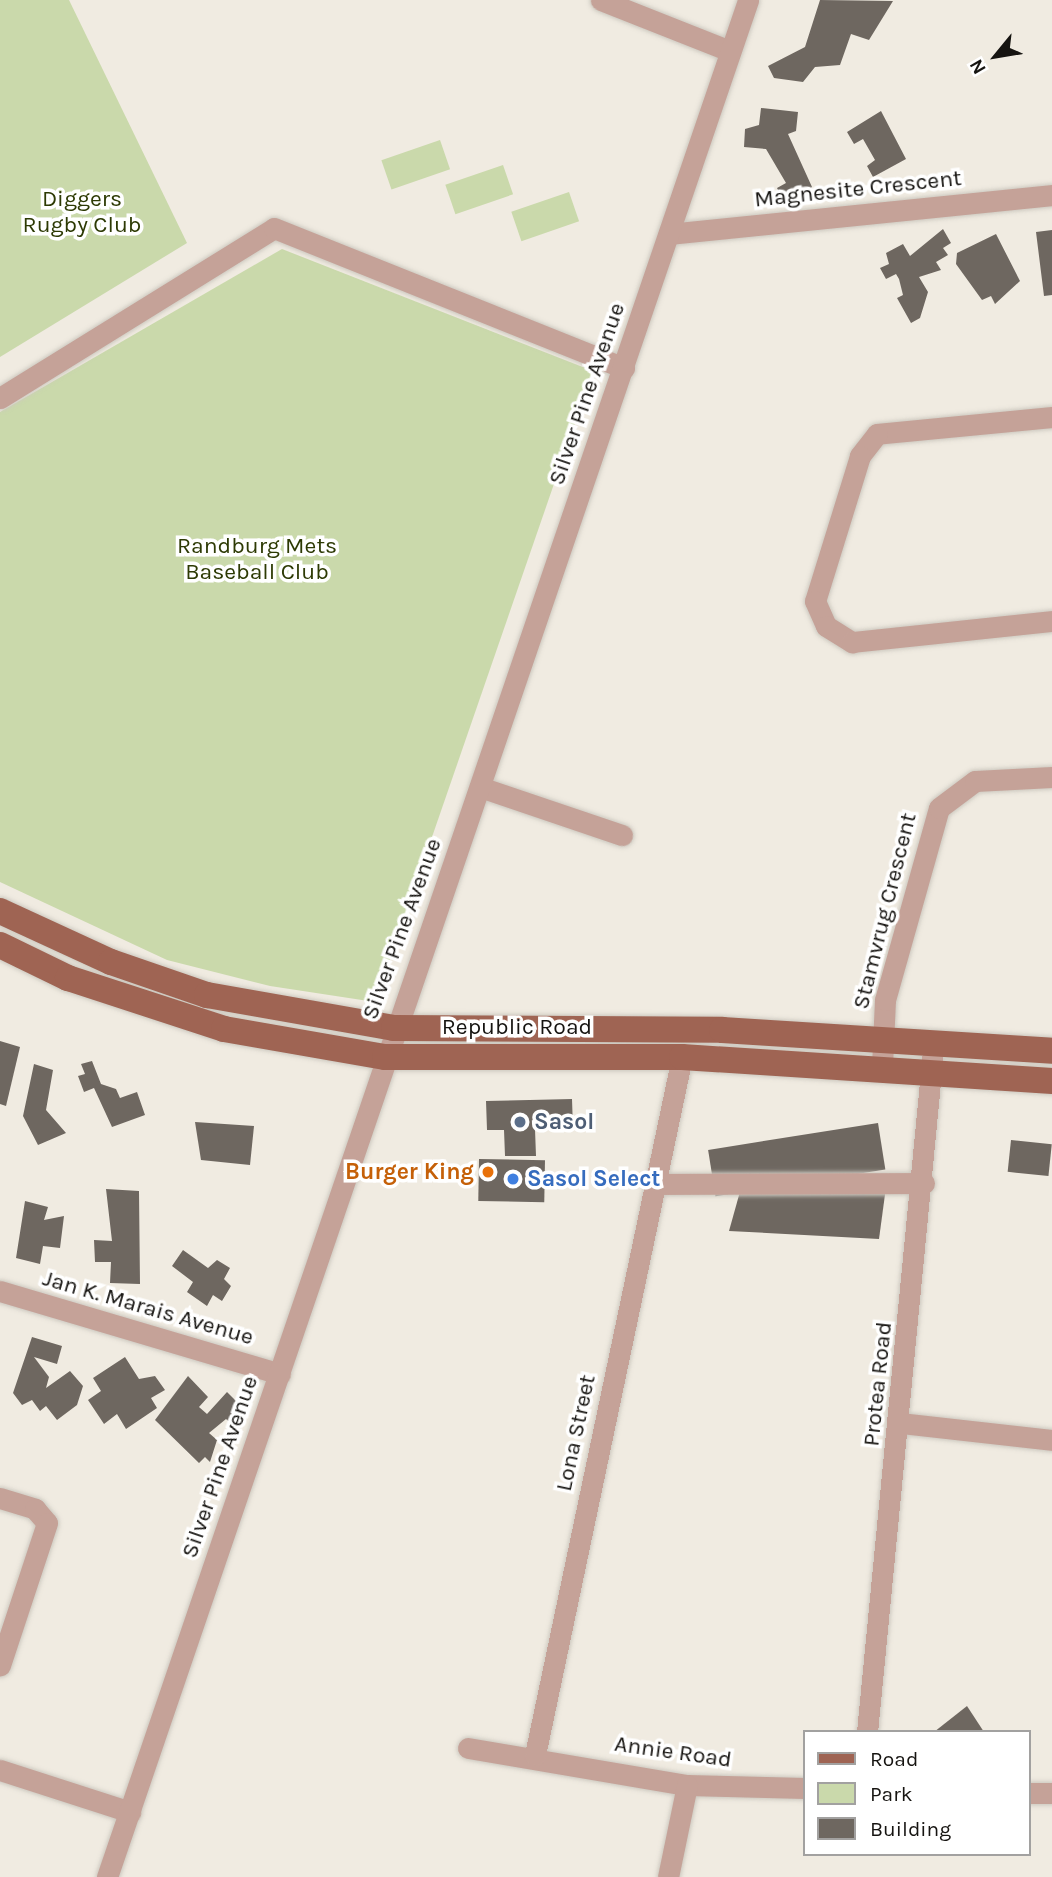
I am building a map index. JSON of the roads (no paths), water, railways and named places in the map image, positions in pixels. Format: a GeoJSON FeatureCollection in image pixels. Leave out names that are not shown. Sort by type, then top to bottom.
{"type":"FeatureCollection","features":[{"type":"Feature","properties":{"kind":"main road","name":"Republic Road"},"geometry":{"type":"LineString","coordinates":[[0,911],[111,962],[207,995],[394,1028],[883,1036],[1052,1051]]}},
{"type":"Feature","properties":{"kind":"main road","name":"Republic Road"},"geometry":{"type":"LineString","coordinates":[[0,945],[68,978],[224,1030],[385,1057],[682,1057],[930,1068],[1052,1081]]}},
{"type":"Feature","properties":{"kind":"street"},"geometry":{"type":"LineString","coordinates":[[601,0],[730,51]]}},
{"type":"Feature","properties":{"kind":"street","name":"Silver Pine Avenue"},"geometry":{"type":"LineString","coordinates":[[107,1877],[281,1374],[394,1028],[481,787],[748,0]]}},
{"type":"Feature","properties":{"kind":"street","name":"Magnesite Crescent"},"geometry":{"type":"LineString","coordinates":[[668,234],[1052,195]]}},
{"type":"Feature","properties":{"kind":"street"},"geometry":{"type":"LineString","coordinates":[[0,398],[274,228],[625,368]]}},
{"type":"Feature","properties":{"kind":"street"},"geometry":{"type":"LineString","coordinates":[[1052,417],[877,434],[860,456],[816,591],[826,626],[852,642],[1052,621]]}},
{"type":"Feature","properties":{"kind":"street","name":"Stamvrug Crescent"},"geometry":{"type":"LineString","coordinates":[[882,1066],[886,999],[939,808],[975,781],[1052,777]]}},
{"type":"Feature","properties":{"kind":"street"},"geometry":{"type":"LineString","coordinates":[[481,787],[622,835]]}},
{"type":"Feature","properties":{"kind":"street","name":"Protea Road"},"geometry":{"type":"LineString","coordinates":[[867,1730],[901,1423],[934,1041]]}},
{"type":"Feature","properties":{"kind":"street","name":"Lona Street"},"geometry":{"type":"LineString","coordinates":[[535,1755],[682,1057]]}},
{"type":"Feature","properties":{"kind":"street"},"geometry":{"type":"LineString","coordinates":[[655,1184],[923,1183]]}},
{"type":"Feature","properties":{"kind":"street","name":"Jan K. Marais Avenue"},"geometry":{"type":"LineString","coordinates":[[0,1292],[281,1374]]}},
{"type":"Feature","properties":{"kind":"street"},"geometry":{"type":"LineString","coordinates":[[901,1423],[1052,1440]]}},
{"type":"Feature","properties":{"kind":"street"},"geometry":{"type":"LineString","coordinates":[[0,1498],[35,1509],[47,1523],[0,1665]]}},
{"type":"Feature","properties":{"kind":"street"},"geometry":{"type":"LineString","coordinates":[[468,1748],[535,1755]]}},
{"type":"Feature","properties":{"kind":"street","name":"Annie Road"},"geometry":{"type":"LineString","coordinates":[[535,1755],[687,1785],[804,1788]]}},
{"type":"Feature","properties":{"kind":"street"},"geometry":{"type":"LineString","coordinates":[[0,1770],[130,1812]]}},
{"type":"Feature","properties":{"kind":"street"},"geometry":{"type":"LineString","coordinates":[[668,1877],[687,1785]]}},
{"type":"Feature","properties":{"kind":"street"},"geometry":{"type":"LineString","coordinates":[[1031,1793],[1052,1793]]}},
{"type":"Feature","properties":{"kind":"place","name":"Sasol"},"geometry":{"type":"Point","coordinates":[520,1122]}},
{"type":"Feature","properties":{"kind":"place","name":"Burger King"},"geometry":{"type":"Point","coordinates":[488,1172]}},
{"type":"Feature","properties":{"kind":"place","name":"Sasol Select"},"geometry":{"type":"Point","coordinates":[513,1179]}},
{"type":"Feature","properties":{"kind":"park label","name":"Diggers Rugby Club"},"geometry":{"type":"Point","coordinates":[82,212]}},
{"type":"Feature","properties":{"kind":"park label","name":"Randburg Mets Baseball Club"},"geometry":{"type":"Point","coordinates":[257,559]}}]}
